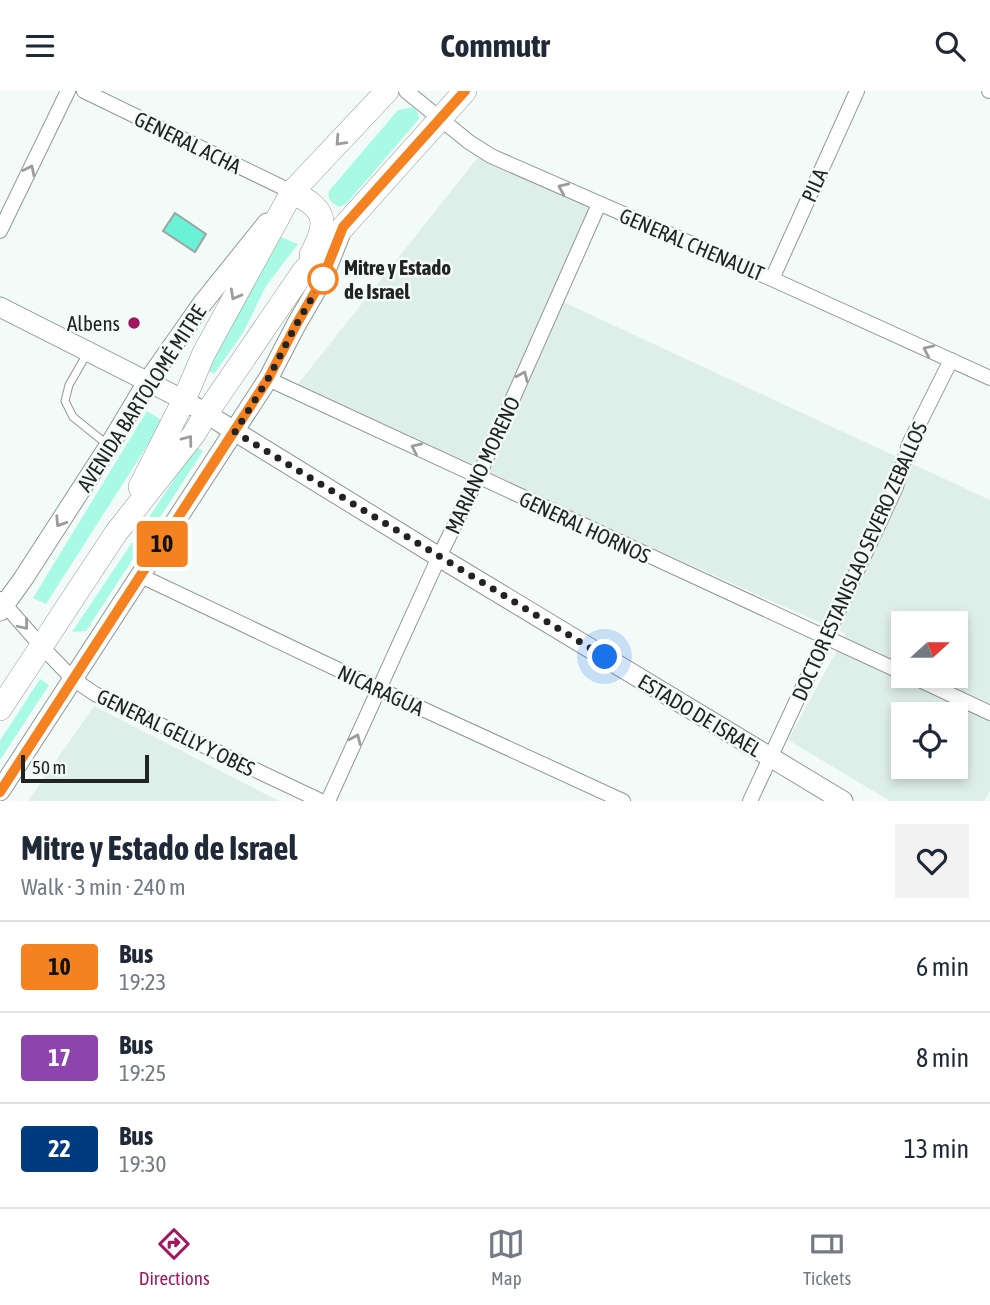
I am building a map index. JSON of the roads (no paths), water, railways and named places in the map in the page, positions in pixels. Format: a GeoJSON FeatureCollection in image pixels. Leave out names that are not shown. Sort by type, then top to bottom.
{"type":"FeatureCollection","features":[{"type":"Feature","properties":{"kind":"main road","name":"AVENIDA BARTOLOMÉ MITRE"},"geometry":{"type":"LineString","coordinates":[[116,533],[184,400],[204,353],[292,192],[387,91]]}},
{"type":"Feature","properties":{"kind":"main road","name":"AVENIDA BARTOLOMÉ MITRE"},"geometry":{"type":"LineString","coordinates":[[0,709],[116,533],[194,434],[303,272],[465,91]]}},
{"type":"Feature","properties":{"kind":"main road"},"geometry":{"type":"LineString","coordinates":[[292,192],[313,205],[320,212],[323,221],[320,239],[303,272]]}},
{"type":"Feature","properties":{"kind":"street"},"geometry":{"type":"LineString","coordinates":[[0,231],[68,91]]}},
{"type":"Feature","properties":{"kind":"street","name":"GENERAL ACHA"},"geometry":{"type":"LineString","coordinates":[[84,91],[292,192]]}},
{"type":"Feature","properties":{"kind":"street","name":"GENERAL CHENAULT"},"geometry":{"type":"LineString","coordinates":[[406,91],[491,156],[990,378]]}},
{"type":"Feature","properties":{"kind":"street","name":"PILA"},"geometry":{"type":"LineString","coordinates":[[772,279],[856,91]]}},
{"type":"Feature","properties":{"kind":"street","name":"AVENIDA BARTOLOMÉ MITRE"},"geometry":{"type":"LineString","coordinates":[[2,604],[23,579],[148,381],[202,304],[292,192]]}},
{"type":"Feature","properties":{"kind":"street","name":"MARIANO MORENO"},"geometry":{"type":"LineString","coordinates":[[328,801],[478,477],[599,204]]}},
{"type":"Feature","properties":{"kind":"street","name":"AVENIDA BARTOLOMÉ MITRE"},"geometry":{"type":"LineString","coordinates":[[0,792],[268,379],[322,280],[343,227]]}},
{"type":"Feature","properties":{"kind":"street","name":"ESTADO DE ISRAEL"},"geometry":{"type":"LineString","coordinates":[[0,307],[184,400],[843,801]]}},
{"type":"Feature","properties":{"kind":"street","name":"DOCTOR ESTANISLAO SEVERO ZEBALLOS"},"geometry":{"type":"LineString","coordinates":[[750,801],[896,487],[909,444],[951,360]]}},
{"type":"Feature","properties":{"kind":"street","name":"GENERAL HORNOS"},"geometry":{"type":"LineString","coordinates":[[268,379],[891,667]]}},
{"type":"Feature","properties":{"kind":"street","name":"NICARAGUA"},"geometry":{"type":"LineString","coordinates":[[141,576],[622,801]]}},
{"type":"Feature","properties":{"kind":"street","name":"GENERAL GELLY Y OBES"},"geometry":{"type":"LineString","coordinates":[[2,604],[73,679],[95,694],[321,801]]}},
{"type":"Feature","properties":{"kind":"street"},"geometry":{"type":"LineString","coordinates":[[937,688],[990,713]]}},
{"type":"Feature","properties":{"kind":"lane"},"geometry":{"type":"LineString","coordinates":[[89,351],[69,385],[65,401],[74,417],[109,446]]}},
{"type":"Feature","properties":{"kind":"place","name":"Mitre y Estado de Israel"},"geometry":{"type":"Point","coordinates":[323,279]}},
{"type":"Feature","properties":{"kind":"place","name":"Albens"},"geometry":{"type":"Point","coordinates":[134,323]}}]}
